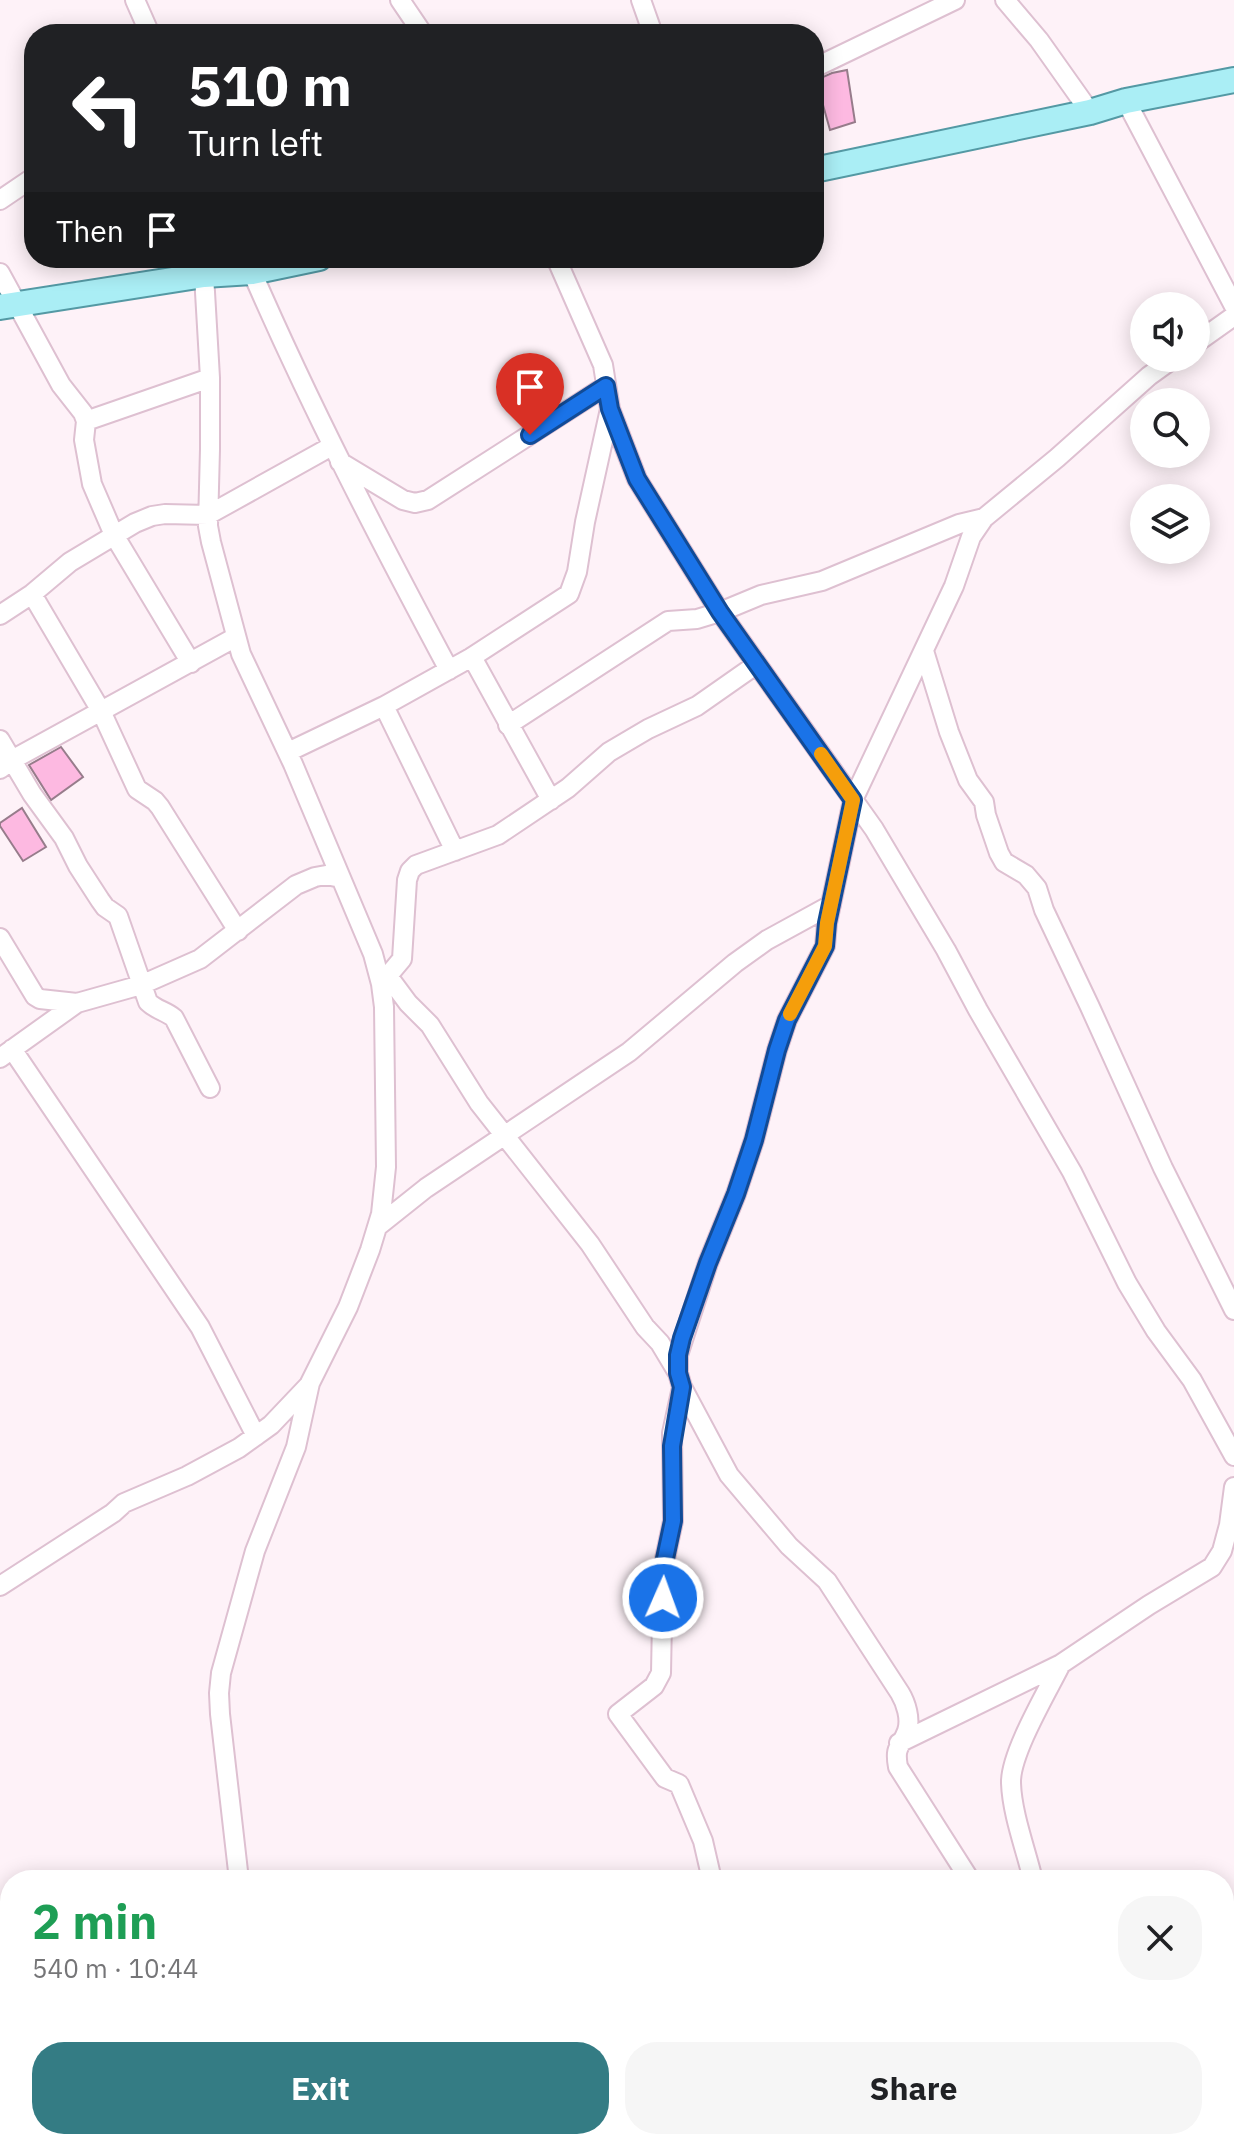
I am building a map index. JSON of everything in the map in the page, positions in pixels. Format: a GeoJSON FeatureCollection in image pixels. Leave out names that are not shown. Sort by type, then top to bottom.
{"type":"FeatureCollection","features":[{"type":"Feature","properties":{"kind":"main road"},"geometry":{"type":"LineString","coordinates":[[824,168],[1234,80]]}},
{"type":"Feature","properties":{"kind":"main road"},"geometry":{"type":"LineString","coordinates":[[8,306],[197,268]]}},
{"type":"Feature","properties":{"kind":"main road"},"geometry":{"type":"LineString","coordinates":[[212,268],[252,272],[271,268]]}},
{"type":"Feature","properties":{"kind":"street"},"geometry":{"type":"LineString","coordinates":[[135,0],[146,24]]}},
{"type":"Feature","properties":{"kind":"street"},"geometry":{"type":"LineString","coordinates":[[400,0],[416,24]]}},
{"type":"Feature","properties":{"kind":"street"},"geometry":{"type":"LineString","coordinates":[[641,0],[649,24]]}},
{"type":"Feature","properties":{"kind":"street"},"geometry":{"type":"LineString","coordinates":[[824,63],[955,0]]}},
{"type":"Feature","properties":{"kind":"street"},"geometry":{"type":"LineString","coordinates":[[1005,0],[1039,40],[1090,112]]}},
{"type":"Feature","properties":{"kind":"street"},"geometry":{"type":"LineString","coordinates":[[1126,101],[1234,306]]}},
{"type":"Feature","properties":{"kind":"street"},"geometry":{"type":"LineString","coordinates":[[0,200],[24,184]]}},
{"type":"Feature","properties":{"kind":"street"},"geometry":{"type":"LineString","coordinates":[[202,268],[210,378],[208,515],[211,542],[241,654],[288,752],[385,980],[430,1025],[479,1103],[590,1244],[645,1327],[660,1343],[729,1475],[789,1546],[827,1581],[900,1693],[908,1721],[896,1756],[898,1767],[964,1870]]}},
{"type":"Feature","properties":{"kind":"street"},"geometry":{"type":"LineString","coordinates":[[560,268],[603,365],[610,409],[637,479],[720,612],[874,829],[1072,1172],[1127,1283],[1156,1331],[1192,1380],[1234,1456]]}},
{"type":"Feature","properties":{"kind":"street"},"geometry":{"type":"LineString","coordinates":[[252,272],[293,367],[379,541],[449,670]]}},
{"type":"Feature","properties":{"kind":"street"},"geometry":{"type":"LineString","coordinates":[[0,273],[8,306],[86,421],[84,440],[92,484],[114,535],[191,663]]}},
{"type":"Feature","properties":{"kind":"street"},"geometry":{"type":"LineString","coordinates":[[1210,333],[1234,316]]}},
{"type":"Feature","properties":{"kind":"street"},"geometry":{"type":"LineString","coordinates":[[710,1870],[703,1841],[679,1784],[665,1778],[618,1714],[654,1686],[661,1673],[663,1568],[673,1521],[672,1433],[680,1380],[678,1355],[682,1338],[754,1140],[787,1020],[825,946],[853,800],[954,586],[971,537],[984,518],[1155,372]]}},
{"type":"Feature","properties":{"kind":"street"},"geometry":{"type":"LineString","coordinates":[[86,421],[210,378]]}},
{"type":"Feature","properties":{"kind":"street"},"geometry":{"type":"LineString","coordinates":[[336,454],[403,500],[415,503],[428,500],[606,386]]}},
{"type":"Feature","properties":{"kind":"street"},"geometry":{"type":"LineString","coordinates":[[288,752],[384,706],[449,670],[569,594],[577,572],[610,409]]}},
{"type":"Feature","properties":{"kind":"street"},"geometry":{"type":"LineString","coordinates":[[0,615],[32,594],[70,562],[152,516],[208,515],[336,454]]}},
{"type":"Feature","properties":{"kind":"street"},"geometry":{"type":"LineString","coordinates":[[508,725],[668,621],[697,619],[761,595],[822,581],[959,524],[984,518]]}},
{"type":"Feature","properties":{"kind":"street"},"geometry":{"type":"LineString","coordinates":[[32,594],[101,711],[137,789],[160,807],[238,931]]}},
{"type":"Feature","properties":{"kind":"street"},"geometry":{"type":"LineString","coordinates":[[6,764],[236,637]]}},
{"type":"Feature","properties":{"kind":"street"},"geometry":{"type":"LineString","coordinates":[[924,651],[949,732],[968,780],[984,802],[999,853],[1004,862],[1026,875],[1037,888],[1044,910],[1163,1168],[1234,1310]]}},
{"type":"Feature","properties":{"kind":"street"},"geometry":{"type":"LineString","coordinates":[[472,657],[551,800]]}},
{"type":"Feature","properties":{"kind":"street"},"geometry":{"type":"LineString","coordinates":[[238,1870],[220,1714],[221,1673],[255,1551],[296,1447],[310,1383],[348,1307],[381,1214],[386,1167],[385,980],[402,959],[410,871],[416,865],[498,835],[568,788],[609,752],[697,706],[757,664]]}},
{"type":"Feature","properties":{"kind":"street"},"geometry":{"type":"LineString","coordinates":[[384,706],[455,851]]}},
{"type":"Feature","properties":{"kind":"street"},"geometry":{"type":"LineString","coordinates":[[0,740],[6,764],[64,838],[105,907],[118,916],[148,1002],[153,1008],[174,1018],[210,1088]]}},
{"type":"Feature","properties":{"kind":"street"},"geometry":{"type":"LineString","coordinates":[[256,1436],[200,1327],[6,1054],[77,1003],[141,985],[200,959],[296,885],[326,875],[341,878]]}},
{"type":"Feature","properties":{"kind":"street"},"geometry":{"type":"LineString","coordinates":[[377,1227],[426,1188],[629,1052],[702,989],[757,948],[831,905]]}},
{"type":"Feature","properties":{"kind":"street"},"geometry":{"type":"LineString","coordinates":[[0,938],[35,996],[77,1003]]}},
{"type":"Feature","properties":{"kind":"street"},"geometry":{"type":"LineString","coordinates":[[0,1586],[124,1503],[187,1476],[239,1448],[271,1425],[310,1383]]}},
{"type":"Feature","properties":{"kind":"street"},"geometry":{"type":"LineString","coordinates":[[899,1743],[1061,1664],[1212,1567],[1222,1551],[1234,1487]]}},
{"type":"Feature","properties":{"kind":"street"},"geometry":{"type":"LineString","coordinates":[[1031,1870],[1014,1800],[1012,1773],[1031,1723],[1061,1664]]}},
{"type":"Feature","properties":{"kind":"building"},"geometry":{"type":"Polygon","coordinates":[[[847,70],[855,122],[830,130],[824,109],[824,76],[847,70]]]}},
{"type":"Feature","properties":{"kind":"building"},"geometry":{"type":"Polygon","coordinates":[[[61,747],[83,777],[51,800],[29,765],[61,747]]]}},
{"type":"Feature","properties":{"kind":"building"},"geometry":{"type":"Polygon","coordinates":[[[22,808],[46,847],[23,861],[0,826],[22,808]]]}},
{"type":"Feature","properties":{"kind":"slow traffic"},"geometry":{"type":"LineString","coordinates":[[790,1014],[825,946],[853,800],[821,754]]}},
{"type":"Feature","properties":{"kind":"route"},"geometry":{"type":"LineString","coordinates":[[530,435],[606,386],[610,409],[637,479],[720,612],[853,800],[825,946],[787,1020],[754,1140],[682,1338],[678,1373],[682,1387],[672,1433],[673,1521],[664,1560],[663,1598]]}}]}
